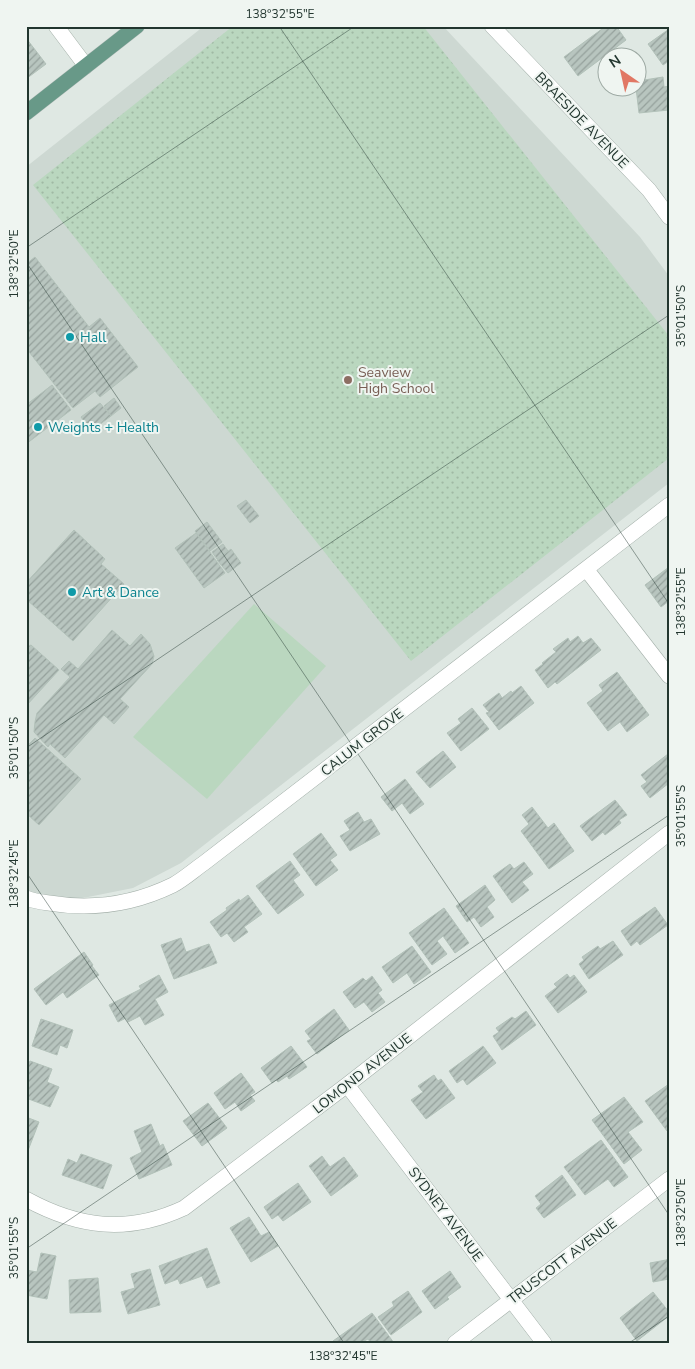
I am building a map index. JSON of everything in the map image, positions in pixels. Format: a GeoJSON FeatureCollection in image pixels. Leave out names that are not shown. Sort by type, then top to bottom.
{"type":"FeatureCollection","features":[{"type":"Feature","properties":{"kind":"main road"},"geometry":{"type":"LineString","coordinates":[[26,113],[137,26]]}},
{"type":"Feature","properties":{"kind":"street"},"geometry":{"type":"LineString","coordinates":[[56,26],[86,66]]}},
{"type":"Feature","properties":{"kind":"street","name":"BRAESIDE AVENUE"},"geometry":{"type":"LineString","coordinates":[[492,26],[649,190],[669,217]]}},
{"type":"Feature","properties":{"kind":"street","name":"CALUM GROVE"},"geometry":{"type":"LineString","coordinates":[[28,903],[91,906],[120,903],[174,884],[212,857],[669,505]]}},
{"type":"Feature","properties":{"kind":"street"},"geometry":{"type":"LineString","coordinates":[[586,569],[669,676]]}},
{"type":"Feature","properties":{"kind":"street","name":"LOMOND AVENUE"},"geometry":{"type":"LineString","coordinates":[[26,1199],[44,1209],[63,1216],[94,1224],[123,1224],[154,1219],[184,1208],[347,1085],[669,833]]}},
{"type":"Feature","properties":{"kind":"street","name":"SYDNEY AVENUE"},"geometry":{"type":"LineString","coordinates":[[347,1085],[544,1343]]}},
{"type":"Feature","properties":{"kind":"street","name":"TRUSCOTT AVENUE"},"geometry":{"type":"LineString","coordinates":[[455,1343],[669,1179]]}},
{"type":"Feature","properties":{"kind":"shaded area","name":"Seaview High School"},"geometry":{"type":"Polygon","coordinates":[[[204,26],[443,26],[640,237],[669,276],[669,483],[181,863],[133,888],[83,898],[34,895],[26,892],[26,167],[204,26]]]}},
{"type":"Feature","properties":{"kind":"green space"},"geometry":{"type":"Polygon","coordinates":[[[233,26],[423,26],[669,336],[669,458],[411,661],[33,185],[233,26]]]}},
{"type":"Feature","properties":{"kind":"green space"},"geometry":{"type":"Polygon","coordinates":[[[254,604],[326,666],[207,799],[133,737],[254,604]]]}},
{"type":"Feature","properties":{"kind":"building"},"geometry":{"type":"Polygon","coordinates":[[[606,26],[616,26],[626,40],[615,48],[598,48],[598,61],[578,76],[564,57],[606,26]]]}},
{"type":"Feature","properties":{"kind":"building"},"geometry":{"type":"Polygon","coordinates":[[[669,29],[669,61],[663,65],[648,44],[669,29]]]}},
{"type":"Feature","properties":{"kind":"building"},"geometry":{"type":"Polygon","coordinates":[[[26,38],[46,64],[26,79],[26,38]]]}},
{"type":"Feature","properties":{"kind":"building"},"geometry":{"type":"Polygon","coordinates":[[[663,77],[664,87],[669,86],[669,110],[639,113],[637,98],[648,98],[648,79],[663,77]]]}},
{"type":"Feature","properties":{"kind":"building","name":"Hall"},"geometry":{"type":"Polygon","coordinates":[[[35,257],[89,327],[100,318],[138,367],[100,397],[95,391],[73,408],[26,348],[26,264],[35,257]]]}},
{"type":"Feature","properties":{"kind":"building","name":"Weights + Health"},"geometry":{"type":"Polygon","coordinates":[[[52,385],[71,410],[26,444],[26,405],[52,385]]]}},
{"type":"Feature","properties":{"kind":"building"},"geometry":{"type":"Polygon","coordinates":[[[114,398],[121,408],[111,416],[104,406],[114,398]]]}},
{"type":"Feature","properties":{"kind":"building"},"geometry":{"type":"Polygon","coordinates":[[[100,403],[111,416],[91,431],[81,417],[100,403]]]}},
{"type":"Feature","properties":{"kind":"building"},"geometry":{"type":"Polygon","coordinates":[[[246,500],[259,516],[250,523],[237,506],[246,500]]]}},
{"type":"Feature","properties":{"kind":"building"},"geometry":{"type":"Polygon","coordinates":[[[207,522],[222,542],[210,551],[195,531],[207,522]]]}},
{"type":"Feature","properties":{"kind":"building","name":"Art & Dance"},"geometry":{"type":"Polygon","coordinates":[[[74,530],[105,559],[101,564],[124,584],[73,641],[26,599],[26,583],[74,530]]]}},
{"type":"Feature","properties":{"kind":"building"},"geometry":{"type":"Polygon","coordinates":[[[196,533],[225,573],[204,588],[175,548],[196,533]]]}},
{"type":"Feature","properties":{"kind":"building"},"geometry":{"type":"Polygon","coordinates":[[[223,544],[228,551],[217,559],[212,552],[223,544]]]}},
{"type":"Feature","properties":{"kind":"building"},"geometry":{"type":"Polygon","coordinates":[[[231,549],[241,563],[228,573],[217,560],[231,549]]]}},
{"type":"Feature","properties":{"kind":"building"},"geometry":{"type":"Polygon","coordinates":[[[669,567],[669,601],[661,607],[645,585],[669,567]]]}},
{"type":"Feature","properties":{"kind":"building"},"geometry":{"type":"Polygon","coordinates":[[[112,630],[130,646],[141,634],[150,644],[154,656],[152,664],[120,699],[129,707],[114,724],[104,715],[65,758],[50,744],[48,747],[34,732],[37,713],[70,677],[61,669],[69,661],[78,669],[112,630]]]}},
{"type":"Feature","properties":{"kind":"building"},"geometry":{"type":"Polygon","coordinates":[[[578,636],[583,643],[591,638],[601,650],[557,684],[555,682],[548,688],[535,670],[556,652],[553,649],[568,638],[570,642],[578,636]]]}},
{"type":"Feature","properties":{"kind":"building"},"geometry":{"type":"Polygon","coordinates":[[[26,643],[29,646],[31,645],[59,670],[26,706],[26,643]]]}},
{"type":"Feature","properties":{"kind":"building"},"geometry":{"type":"Polygon","coordinates":[[[617,672],[649,715],[627,732],[620,722],[608,731],[587,703],[603,691],[599,685],[617,672]]]}},
{"type":"Feature","properties":{"kind":"building"},"geometry":{"type":"Polygon","coordinates":[[[521,686],[534,703],[499,730],[486,713],[489,712],[483,705],[499,693],[502,698],[521,686]]]}},
{"type":"Feature","properties":{"kind":"building"},"geometry":{"type":"Polygon","coordinates":[[[472,708],[489,729],[461,751],[447,733],[461,723],[458,719],[472,708]]]}},
{"type":"Feature","properties":{"kind":"building"},"geometry":{"type":"Polygon","coordinates":[[[35,738],[81,779],[39,825],[26,813],[26,747],[35,738]]]}},
{"type":"Feature","properties":{"kind":"building"},"geometry":{"type":"Polygon","coordinates":[[[443,751],[456,767],[430,788],[416,772],[443,751]]]}},
{"type":"Feature","properties":{"kind":"building"},"geometry":{"type":"Polygon","coordinates":[[[668,754],[669,783],[650,798],[641,786],[647,782],[641,775],[668,754]]]}},
{"type":"Feature","properties":{"kind":"building"},"geometry":{"type":"Polygon","coordinates":[[[405,779],[424,804],[410,814],[402,803],[392,811],[381,797],[405,779]]]}},
{"type":"Feature","properties":{"kind":"building"},"geometry":{"type":"Polygon","coordinates":[[[615,800],[627,815],[619,820],[621,823],[605,835],[603,832],[592,841],[580,826],[615,800]]]}},
{"type":"Feature","properties":{"kind":"building"},"geometry":{"type":"Polygon","coordinates":[[[532,807],[548,828],[554,823],[574,851],[549,869],[521,831],[529,824],[522,815],[532,807]]]}},
{"type":"Feature","properties":{"kind":"building"},"geometry":{"type":"Polygon","coordinates":[[[358,812],[364,822],[371,819],[380,834],[350,851],[340,836],[350,830],[344,821],[358,812]]]}},
{"type":"Feature","properties":{"kind":"building"},"geometry":{"type":"Polygon","coordinates":[[[321,833],[337,855],[330,860],[338,870],[316,886],[293,854],[321,833]]]}},
{"type":"Feature","properties":{"kind":"building"},"geometry":{"type":"Polygon","coordinates":[[[290,861],[300,875],[293,880],[304,895],[278,914],[256,886],[290,861]]]}},
{"type":"Feature","properties":{"kind":"building"},"geometry":{"type":"Polygon","coordinates":[[[524,862],[533,874],[522,882],[529,890],[512,903],[493,876],[510,864],[514,869],[524,862]]]}},
{"type":"Feature","properties":{"kind":"building"},"geometry":{"type":"Polygon","coordinates":[[[485,885],[495,900],[487,907],[494,917],[481,927],[474,917],[467,922],[456,906],[485,885]]]}},
{"type":"Feature","properties":{"kind":"building"},"geometry":{"type":"Polygon","coordinates":[[[248,895],[262,914],[244,927],[248,932],[234,942],[227,933],[221,937],[210,922],[227,910],[226,908],[248,895]]]}},
{"type":"Feature","properties":{"kind":"building"},"geometry":{"type":"Polygon","coordinates":[[[655,907],[668,925],[640,945],[637,941],[631,946],[621,931],[655,907]]]}},
{"type":"Feature","properties":{"kind":"building"},"geometry":{"type":"Polygon","coordinates":[[[444,908],[469,943],[455,953],[443,936],[437,941],[447,954],[432,965],[409,933],[444,908]]]}},
{"type":"Feature","properties":{"kind":"building"},"geometry":{"type":"Polygon","coordinates":[[[181,938],[186,952],[209,944],[217,963],[174,979],[161,945],[181,938]]]}},
{"type":"Feature","properties":{"kind":"building"},"geometry":{"type":"Polygon","coordinates":[[[613,941],[623,955],[589,979],[579,964],[584,960],[582,957],[598,946],[600,949],[613,941]]]}},
{"type":"Feature","properties":{"kind":"building"},"geometry":{"type":"Polygon","coordinates":[[[412,946],[431,972],[414,984],[407,973],[393,983],[382,967],[412,946]]]}},
{"type":"Feature","properties":{"kind":"building"},"geometry":{"type":"Polygon","coordinates":[[[84,952],[99,975],[67,998],[63,992],[46,1005],[34,989],[84,952]]]}},
{"type":"Feature","properties":{"kind":"building"},"geometry":{"type":"Polygon","coordinates":[[[567,974],[570,978],[574,975],[587,992],[558,1013],[545,996],[557,987],[554,984],[567,974]]]}},
{"type":"Feature","properties":{"kind":"building"},"geometry":{"type":"Polygon","coordinates":[[[159,975],[168,992],[155,999],[164,1015],[145,1025],[140,1016],[128,1022],[126,1018],[118,1022],[109,1005],[141,989],[139,986],[159,975]]]}},
{"type":"Feature","properties":{"kind":"building"},"geometry":{"type":"Polygon","coordinates":[[[372,976],[382,990],[378,993],[385,1002],[372,1012],[364,1002],[355,1008],[343,992],[363,978],[366,981],[372,976]]]}},
{"type":"Feature","properties":{"kind":"building"},"geometry":{"type":"Polygon","coordinates":[[[334,1009],[349,1030],[317,1054],[307,1041],[311,1039],[305,1031],[334,1009]]]}},
{"type":"Feature","properties":{"kind":"building"},"geometry":{"type":"Polygon","coordinates":[[[526,1011],[536,1025],[502,1050],[493,1036],[499,1032],[496,1028],[512,1017],[515,1019],[526,1011]]]}},
{"type":"Feature","properties":{"kind":"building"},"geometry":{"type":"Polygon","coordinates":[[[41,1019],[73,1030],[67,1048],[60,1045],[57,1055],[32,1046],[41,1019]]]}},
{"type":"Feature","properties":{"kind":"building"},"geometry":{"type":"Polygon","coordinates":[[[291,1046],[307,1067],[289,1079],[287,1076],[278,1082],[276,1080],[272,1083],[261,1068],[291,1046]]]}},
{"type":"Feature","properties":{"kind":"building"},"geometry":{"type":"Polygon","coordinates":[[[483,1046],[496,1063],[467,1085],[463,1079],[457,1083],[449,1071],[483,1046]]]}},
{"type":"Feature","properties":{"kind":"building"},"geometry":{"type":"Polygon","coordinates":[[[30,1061],[52,1069],[47,1082],[59,1087],[50,1107],[26,1098],[26,1070],[30,1061]]]}},
{"type":"Feature","properties":{"kind":"building"},"geometry":{"type":"Polygon","coordinates":[[[241,1073],[255,1092],[250,1095],[255,1101],[241,1111],[235,1102],[225,1109],[214,1093],[241,1073]]]}},
{"type":"Feature","properties":{"kind":"building"},"geometry":{"type":"Polygon","coordinates":[[[434,1075],[438,1081],[441,1079],[455,1098],[426,1119],[411,1100],[423,1092],[418,1086],[434,1075]]]}},
{"type":"Feature","properties":{"kind":"building"},"geometry":{"type":"Polygon","coordinates":[[[669,1084],[669,1130],[667,1131],[645,1101],[669,1084]]]}},
{"type":"Feature","properties":{"kind":"building"},"geometry":{"type":"Polygon","coordinates":[[[624,1097],[643,1122],[628,1132],[642,1150],[624,1164],[592,1120],[624,1097]]]}},
{"type":"Feature","properties":{"kind":"building"},"geometry":{"type":"Polygon","coordinates":[[[208,1103],[227,1128],[202,1146],[183,1121],[208,1103]]]}},
{"type":"Feature","properties":{"kind":"building"},"geometry":{"type":"Polygon","coordinates":[[[26,1117],[39,1122],[27,1153],[26,1152],[26,1117]]]}},
{"type":"Feature","properties":{"kind":"building"},"geometry":{"type":"Polygon","coordinates":[[[151,1124],[160,1146],[163,1144],[172,1165],[139,1179],[130,1158],[142,1152],[134,1131],[151,1124]]]}},
{"type":"Feature","properties":{"kind":"building"},"geometry":{"type":"Polygon","coordinates":[[[601,1140],[628,1177],[614,1187],[608,1179],[585,1195],[564,1167],[601,1140]]]}},
{"type":"Feature","properties":{"kind":"building"},"geometry":{"type":"Polygon","coordinates":[[[81,1154],[112,1165],[103,1189],[62,1175],[68,1159],[77,1163],[81,1154]]]}},
{"type":"Feature","properties":{"kind":"building"},"geometry":{"type":"Polygon","coordinates":[[[322,1156],[330,1167],[344,1157],[358,1176],[331,1196],[309,1166],[322,1156]]]}},
{"type":"Feature","properties":{"kind":"building"},"geometry":{"type":"Polygon","coordinates":[[[562,1175],[576,1195],[544,1218],[536,1208],[541,1204],[535,1196],[562,1175]]]}},
{"type":"Feature","properties":{"kind":"building"},"geometry":{"type":"Polygon","coordinates":[[[298,1183],[311,1202],[283,1221],[278,1215],[272,1219],[264,1207],[298,1183]]]}},
{"type":"Feature","properties":{"kind":"building"},"geometry":{"type":"Polygon","coordinates":[[[249,1217],[261,1236],[269,1232],[278,1246],[251,1262],[230,1228],[249,1217]]]}},
{"type":"Feature","properties":{"kind":"building"},"geometry":{"type":"Polygon","coordinates":[[[207,1248],[220,1283],[207,1288],[202,1276],[180,1284],[178,1279],[165,1284],[159,1266],[207,1248]]]}},
{"type":"Feature","properties":{"kind":"building"},"geometry":{"type":"Polygon","coordinates":[[[41,1253],[56,1256],[47,1299],[26,1295],[26,1270],[37,1272],[41,1253]]]}},
{"type":"Feature","properties":{"kind":"building"},"geometry":{"type":"Polygon","coordinates":[[[669,1258],[669,1279],[653,1282],[650,1263],[669,1258]]]}},
{"type":"Feature","properties":{"kind":"building"},"geometry":{"type":"Polygon","coordinates":[[[150,1269],[160,1305],[128,1314],[121,1292],[135,1288],[131,1274],[150,1269]]]}},
{"type":"Feature","properties":{"kind":"building"},"geometry":{"type":"Polygon","coordinates":[[[450,1271],[461,1287],[435,1309],[422,1291],[450,1271]]]}},
{"type":"Feature","properties":{"kind":"building"},"geometry":{"type":"Polygon","coordinates":[[[98,1278],[101,1312],[70,1313],[69,1280],[98,1278]]]}},
{"type":"Feature","properties":{"kind":"building"},"geometry":{"type":"Polygon","coordinates":[[[408,1291],[422,1312],[391,1335],[378,1317],[394,1306],[392,1302],[408,1291]]]}},
{"type":"Feature","properties":{"kind":"building"},"geometry":{"type":"Polygon","coordinates":[[[653,1292],[669,1312],[669,1316],[637,1341],[620,1318],[653,1292]]]}},
{"type":"Feature","properties":{"kind":"building"},"geometry":{"type":"Polygon","coordinates":[[[372,1313],[394,1343],[371,1343],[368,1339],[364,1341],[365,1343],[335,1343],[333,1341],[372,1313]]]}},
{"type":"Feature","properties":{"kind":"place","name":"Hall"},"geometry":{"type":"Point","coordinates":[70,337]}},
{"type":"Feature","properties":{"kind":"place","name":"Seaview High School"},"geometry":{"type":"Point","coordinates":[348,380]}},
{"type":"Feature","properties":{"kind":"place","name":"Weights + Health"},"geometry":{"type":"Point","coordinates":[38,427]}},
{"type":"Feature","properties":{"kind":"place","name":"Art & Dance"},"geometry":{"type":"Point","coordinates":[72,592]}}]}
